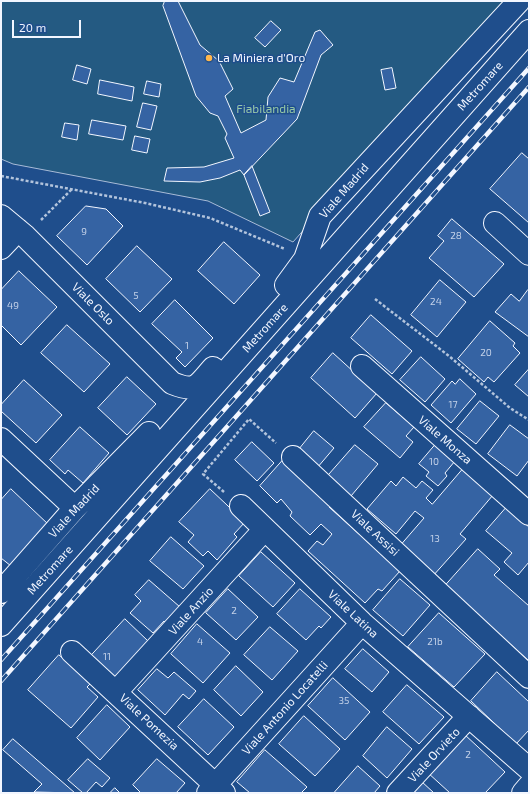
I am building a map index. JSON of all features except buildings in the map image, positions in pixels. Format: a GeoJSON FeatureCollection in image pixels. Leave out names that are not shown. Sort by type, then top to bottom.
{"type":"FeatureCollection","features":[{"type":"Feature","properties":{"kind":"street","name":"Viale Madrid"},"geometry":{"type":"LineString","coordinates":[[186,389],[194,388],[200,382],[290,281],[305,259],[320,216],[519,1]]}},
{"type":"Feature","properties":{"kind":"street","name":"Metromare"},"geometry":{"type":"LineString","coordinates":[[1,625],[529,31]]}},
{"type":"Feature","properties":{"kind":"street","name":"Viale Oslo"},"geometry":{"type":"LineString","coordinates":[[1,216],[22,233],[172,383],[186,389]]}},
{"type":"Feature","properties":{"kind":"street"},"geometry":{"type":"LineString","coordinates":[[494,223],[529,254]]}},
{"type":"Feature","properties":{"kind":"street"},"geometry":{"type":"LineString","coordinates":[[1,248],[22,233]]}},
{"type":"Feature","properties":{"kind":"street","name":"Viale Monza"},"geometry":{"type":"LineString","coordinates":[[362,366],[529,514]]}},
{"type":"Feature","properties":{"kind":"street","name":"Viale Madrid"},"geometry":{"type":"LineString","coordinates":[[1,592],[76,508],[149,432]]}},
{"type":"Feature","properties":{"kind":"street"},"geometry":{"type":"LineString","coordinates":[[1,440],[76,508]]}},
{"type":"Feature","properties":{"kind":"street","name":"Viale Assisi"},"geometry":{"type":"LineString","coordinates":[[294,457],[529,677]]}},
{"type":"Feature","properties":{"kind":"street","name":"Viale Latina"},"geometry":{"type":"LineString","coordinates":[[241,506],[362,623],[529,769]]}},
{"type":"Feature","properties":{"kind":"street","name":"Viale Anzio"},"geometry":{"type":"LineString","coordinates":[[116,692],[265,529]]}},
{"type":"Feature","properties":{"kind":"street","name":"Viale Antonio Locatelli"},"geometry":{"type":"LineString","coordinates":[[216,790],[362,623]]}},
{"type":"Feature","properties":{"kind":"street","name":"Viale Pomezia"},"geometry":{"type":"LineString","coordinates":[[72,652],[116,692],[216,790]]}},
{"type":"Feature","properties":{"kind":"street","name":"Viale Orvieto"},"geometry":{"type":"LineString","coordinates":[[398,793],[469,716]]}},
{"type":"Feature","properties":{"kind":"street"},"geometry":{"type":"LineString","coordinates":[[523,793],[529,786]]}},
{"type":"Feature","properties":{"kind":"path"},"geometry":{"type":"LineString","coordinates":[[1,176],[210,218],[305,259]]}},
{"type":"Feature","properties":{"kind":"path"},"geometry":{"type":"LineString","coordinates":[[22,233],[72,190]]}},
{"type":"Feature","properties":{"kind":"path"},"geometry":{"type":"LineString","coordinates":[[375,299],[449,356],[510,408],[529,420]]}},
{"type":"Feature","properties":{"kind":"path"},"geometry":{"type":"LineString","coordinates":[[241,506],[203,474],[249,420],[294,457]]}},
{"type":"Feature","properties":{"kind":"green space","name":"Fiabilandia"},"geometry":{"type":"Polygon","coordinates":[[[1,1],[506,1],[293,242],[208,201],[13,164],[1,159],[1,1]]]}},
{"type":"Feature","properties":{"kind":"railway"},"geometry":{"type":"LineString","coordinates":[[1,660],[529,68]]}},
{"type":"Feature","properties":{"kind":"railway"},"geometry":{"type":"LineString","coordinates":[[1,681],[529,87]]}},
{"type":"Feature","properties":{"kind":"place","name":"La Miniera d'Oro"},"geometry":{"type":"Point","coordinates":[209,58]}}]}
